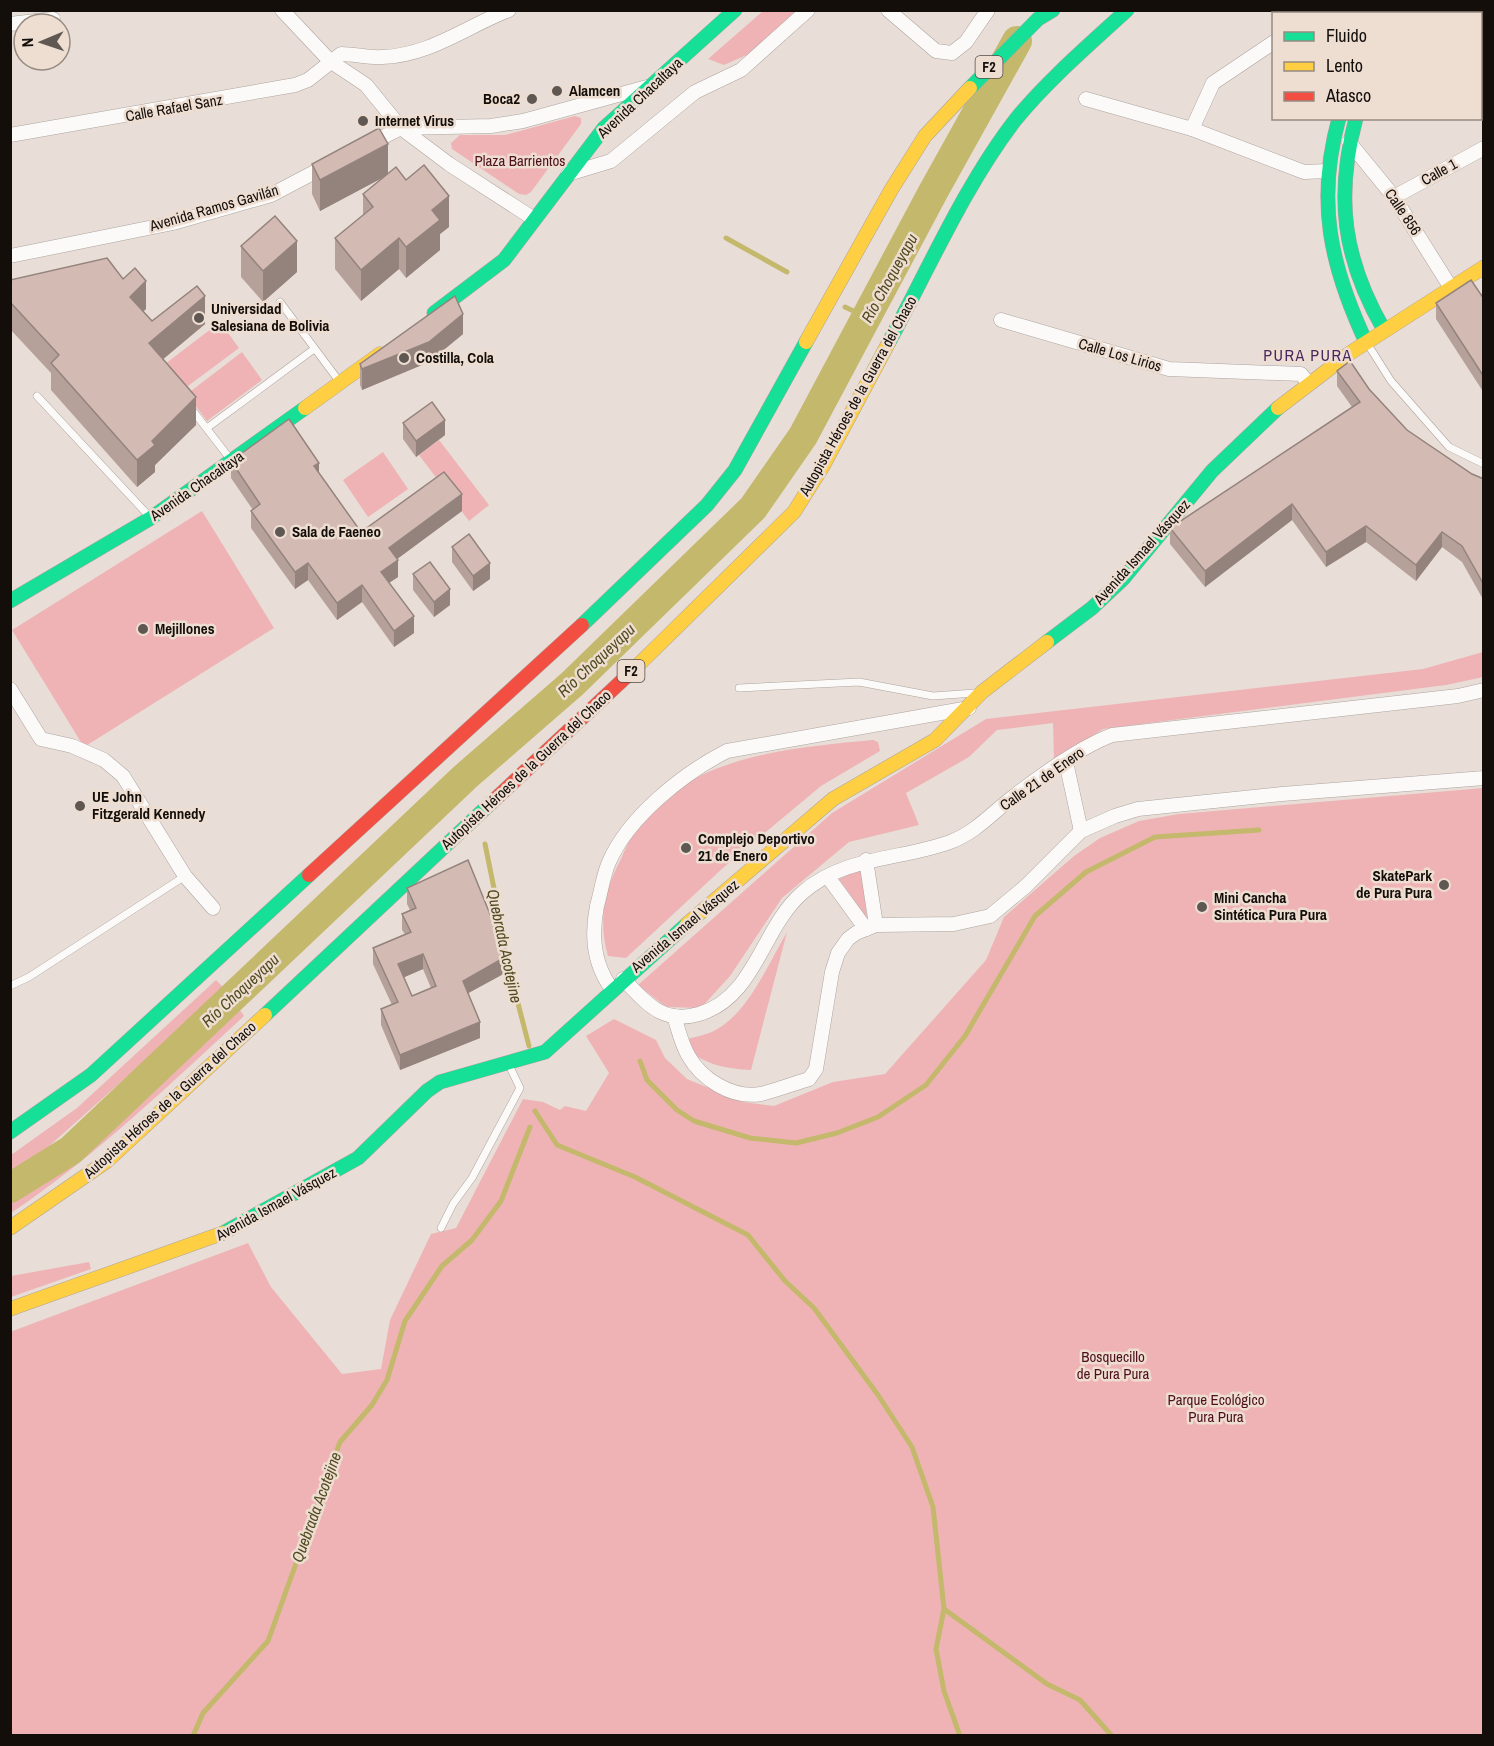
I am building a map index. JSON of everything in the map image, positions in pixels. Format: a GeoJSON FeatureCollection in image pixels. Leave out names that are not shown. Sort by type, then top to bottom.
{"type":"FeatureCollection","features":[{"type":"Feature","properties":{"kind":"main road","name":"Avenida Chacaltaya"},"geometry":{"type":"LineString","coordinates":[[424,320],[504,260],[604,128],[735,10]]}},
{"type":"Feature","properties":{"kind":"main road","name":"F2"},"geometry":{"type":"LineString","coordinates":[[10,1132],[91,1075],[655,557],[707,505],[735,470],[891,190],[925,136],[941,116],[1038,19],[1053,10]]}},
{"type":"Feature","properties":{"kind":"main road","name":"Autopista Héroes de la Guerra del Chaco"},"geometry":{"type":"LineString","coordinates":[[10,1228],[107,1161],[153,1120],[605,697],[794,512],[823,466],[982,169],[1015,121],[1041,90],[1127,10]]}},
{"type":"Feature","properties":{"kind":"main road"},"geometry":{"type":"LineString","coordinates":[[1339,120],[1328,171],[1327,223],[1335,272],[1366,342]]}},
{"type":"Feature","properties":{"kind":"main road"},"geometry":{"type":"LineString","coordinates":[[1355,120],[1344,169],[1343,207],[1348,250],[1362,292],[1384,330]]}},
{"type":"Feature","properties":{"kind":"main road","name":"Avenida Ismael Vásquez"},"geometry":{"type":"LineString","coordinates":[[10,1309],[220,1235],[358,1158],[427,1091],[440,1082],[544,1052],[622,979],[833,799],[864,778],[934,740],[952,727],[981,693],[1079,619],[1110,592],[1226,455],[1309,384],[1366,342],[1484,267]]}},
{"type":"Feature","properties":{"kind":"main road","name":"Avenida Chacaltaya"},"geometry":{"type":"LineString","coordinates":[[10,601],[151,518],[232,462],[387,348]]}},
{"type":"Feature","properties":{"kind":"street"},"geometry":{"type":"LineString","coordinates":[[282,10],[330,61],[366,85],[401,128],[448,164],[534,219]]}},
{"type":"Feature","properties":{"kind":"street"},"geometry":{"type":"LineString","coordinates":[[330,61],[340,54],[383,57],[448,41],[509,10]]}},
{"type":"Feature","properties":{"kind":"street"},"geometry":{"type":"LineString","coordinates":[[568,174],[611,161],[695,92],[741,70],[808,10]]}},
{"type":"Feature","properties":{"kind":"street"},"geometry":{"type":"LineString","coordinates":[[888,10],[936,51],[952,53],[966,42],[988,10]]}},
{"type":"Feature","properties":{"kind":"street"},"geometry":{"type":"LineString","coordinates":[[1192,129],[1214,83],[1272,43]]}},
{"type":"Feature","properties":{"kind":"street","name":"Calle Rafael Sanz"},"geometry":{"type":"LineString","coordinates":[[10,135],[295,85],[308,80],[330,61]]}},
{"type":"Feature","properties":{"kind":"street"},"geometry":{"type":"LineString","coordinates":[[361,148],[401,128],[491,126],[652,86]]}},
{"type":"Feature","properties":{"kind":"street"},"geometry":{"type":"LineString","coordinates":[[1086,99],[1192,129],[1304,172],[1328,171]]}},
{"type":"Feature","properties":{"kind":"street","name":"Calle 856"},"geometry":{"type":"LineString","coordinates":[[1349,142],[1394,197],[1451,288]]}},
{"type":"Feature","properties":{"kind":"street","name":"Calle 1"},"geometry":{"type":"LineString","coordinates":[[1394,197],[1484,148]]}},
{"type":"Feature","properties":{"kind":"street","name":"Avenida Ramos Gavilán"},"geometry":{"type":"LineString","coordinates":[[10,256],[173,223],[271,195],[341,159]]}},
{"type":"Feature","properties":{"kind":"street","name":"Calle Los Lirios"},"geometry":{"type":"LineString","coordinates":[[1001,321],[1169,369],[1301,374],[1309,384]]}},
{"type":"Feature","properties":{"kind":"street"},"geometry":{"type":"LineString","coordinates":[[10,689],[41,739],[72,746],[104,760],[123,776],[185,876],[213,908]]}},
{"type":"Feature","properties":{"kind":"street","name":"Calle 21 de Enero"},"geometry":{"type":"LineString","coordinates":[[674,1016],[699,1014],[731,997],[742,985],[784,914],[803,892],[843,867],[951,842],[971,832],[1014,796],[1081,750],[1112,735],[1458,696],[1484,690]]}},
{"type":"Feature","properties":{"kind":"street"},"geometry":{"type":"LineString","coordinates":[[612,988],[602,976],[596,959],[594,939],[594,921],[604,875],[610,860],[628,832],[674,785],[707,761],[727,751],[969,708]]}},
{"type":"Feature","properties":{"kind":"street"},"geometry":{"type":"LineString","coordinates":[[1065,762],[1081,831]]}},
{"type":"Feature","properties":{"kind":"street"},"geometry":{"type":"LineString","coordinates":[[622,979],[655,1011],[674,1016],[687,1053],[696,1068],[706,1078],[724,1088],[759,1094],[809,1079],[816,1069],[826,999],[838,953],[848,939],[871,927],[954,924],[990,916],[1026,886],[1081,831],[1138,809],[1282,794],[1484,778]]}},
{"type":"Feature","properties":{"kind":"street"},"geometry":{"type":"LineString","coordinates":[[866,860],[871,927]]}},
{"type":"Feature","properties":{"kind":"street"},"geometry":{"type":"LineString","coordinates":[[828,877],[871,927]]}},
{"type":"Feature","properties":{"kind":"lane"},"geometry":{"type":"LineString","coordinates":[[280,302],[341,383]]}},
{"type":"Feature","properties":{"kind":"lane"},"geometry":{"type":"LineString","coordinates":[[1366,342],[1391,381],[1449,447],[1484,464]]}},
{"type":"Feature","properties":{"kind":"lane"},"geometry":{"type":"LineString","coordinates":[[207,428],[314,349]]}},
{"type":"Feature","properties":{"kind":"lane"},"geometry":{"type":"LineString","coordinates":[[37,396],[151,518]]}},
{"type":"Feature","properties":{"kind":"lane"},"geometry":{"type":"LineString","coordinates":[[187,404],[232,462]]}},
{"type":"Feature","properties":{"kind":"lane"},"geometry":{"type":"LineString","coordinates":[[739,688],[859,682],[933,696],[981,693]]}},
{"type":"Feature","properties":{"kind":"lane"},"geometry":{"type":"LineString","coordinates":[[10,986],[29,977],[185,876]]}},
{"type":"Feature","properties":{"kind":"lane"},"geometry":{"type":"LineString","coordinates":[[441,1228],[453,1204],[472,1178],[520,1088],[508,1063]]}},
{"type":"Feature","properties":{"kind":"green space"},"geometry":{"type":"Polygon","coordinates":[[[763,11],[796,11],[749,54],[724,65],[708,59],[763,11]]]}},
{"type":"Feature","properties":{"kind":"green space","name":"Plaza Barrientos"},"geometry":{"type":"Polygon","coordinates":[[[575,116],[581,118],[581,124],[531,192],[526,195],[519,194],[452,149],[451,143],[460,135],[505,135],[575,116]]]}},
{"type":"Feature","properties":{"kind":"green space"},"geometry":{"type":"Polygon","coordinates":[[[220,322],[239,348],[184,389],[165,364],[220,322]]]}},
{"type":"Feature","properties":{"kind":"green space"},"geometry":{"type":"Polygon","coordinates":[[[242,352],[262,380],[207,421],[187,394],[242,352]]]}},
{"type":"Feature","properties":{"kind":"green space"},"geometry":{"type":"Polygon","coordinates":[[[439,440],[489,505],[469,521],[419,455],[439,440]]]}},
{"type":"Feature","properties":{"kind":"green space"},"geometry":{"type":"Polygon","coordinates":[[[383,452],[408,489],[368,517],[343,480],[383,452]]]}},
{"type":"Feature","properties":{"kind":"green space","name":"Mejillones"},"geometry":{"type":"Polygon","coordinates":[[[202,511],[274,628],[84,747],[12,630],[202,511]]]}},
{"type":"Feature","properties":{"kind":"green space"},"geometry":{"type":"Polygon","coordinates":[[[1483,652],[1483,677],[1446,685],[1103,729],[1054,762],[1053,723],[997,730],[969,757],[906,793],[919,825],[849,842],[782,898],[730,976],[701,1008],[666,1007],[638,985],[832,813],[986,719],[1423,669],[1483,652]]]}},
{"type":"Feature","properties":{"kind":"green space","name":"Complejo Deportivo 21 de Enero"},"geometry":{"type":"Polygon","coordinates":[[[873,740],[878,742],[880,751],[821,786],[724,867],[626,958],[608,956],[603,918],[610,883],[635,830],[657,805],[683,785],[743,760],[775,752],[873,740]]]}},
{"type":"Feature","properties":{"kind":"green space","name":"Bosquecillo de Pura Pura"},"geometry":{"type":"Polygon","coordinates":[[[1483,788],[1483,1735],[11,1735],[10,1332],[248,1243],[271,1287],[342,1374],[381,1369],[390,1320],[431,1234],[456,1228],[523,1099],[543,1102],[560,1110],[565,1106],[586,1111],[609,1073],[586,1036],[614,1019],[656,1040],[665,1058],[687,1079],[743,1102],[774,1106],[833,1082],[885,1074],[986,960],[1004,917],[1074,856],[1100,838],[1139,821],[1179,814],[1483,788]]]}},
{"type":"Feature","properties":{"kind":"green space"},"geometry":{"type":"Polygon","coordinates":[[[861,869],[867,918],[839,879],[861,869]]]}},
{"type":"Feature","properties":{"kind":"green space"},"geometry":{"type":"Polygon","coordinates":[[[787,932],[751,1070],[713,1064],[695,1055],[683,1040],[701,1036],[730,1020],[758,984],[787,932]]]}},
{"type":"Feature","properties":{"kind":"green space"},"geometry":{"type":"Polygon","coordinates":[[[216,980],[225,989],[38,1156],[11,1173],[11,1155],[77,1108],[216,980]]]}},
{"type":"Feature","properties":{"kind":"green space"},"geometry":{"type":"Polygon","coordinates":[[[234,1001],[244,1016],[102,1144],[11,1213],[11,1200],[47,1179],[234,1001]]]}},
{"type":"Feature","properties":{"kind":"green space"},"geometry":{"type":"Polygon","coordinates":[[[89,1262],[91,1269],[11,1297],[11,1276],[89,1262]]]}},
{"type":"Feature","properties":{"kind":"building"},"geometry":{"type":"Polygon","coordinates":[[[379,128],[388,144],[320,180],[312,164],[379,128]]]}},
{"type":"Feature","properties":{"kind":"building"},"geometry":{"type":"Polygon","coordinates":[[[424,165],[449,196],[432,210],[440,220],[406,247],[399,238],[361,270],[335,238],[373,207],[363,194],[396,167],[406,180],[424,165]]]}},
{"type":"Feature","properties":{"kind":"building"},"geometry":{"type":"Polygon","coordinates":[[[275,216],[297,241],[263,271],[241,246],[275,216]]]}},
{"type":"Feature","properties":{"kind":"building"},"geometry":{"type":"Polygon","coordinates":[[[107,258],[123,279],[135,268],[146,281],[130,297],[152,321],[197,286],[205,296],[149,343],[196,397],[152,441],[155,445],[137,460],[51,363],[59,355],[10,302],[10,280],[107,258]]]}},
{"type":"Feature","properties":{"kind":"building"},"geometry":{"type":"Polygon","coordinates":[[[1471,280],[1484,299],[1484,377],[1436,303],[1471,280]]]}},
{"type":"Feature","properties":{"kind":"building"},"geometry":{"type":"Polygon","coordinates":[[[455,296],[463,314],[429,342],[362,369],[360,364],[455,296]]]}},
{"type":"Feature","properties":{"kind":"building"},"geometry":{"type":"Polygon","coordinates":[[[1350,361],[1369,389],[1407,430],[1472,474],[1484,479],[1484,585],[1462,546],[1442,532],[1416,565],[1366,526],[1326,552],[1292,504],[1205,571],[1170,528],[1360,402],[1337,371],[1350,361]]]}},
{"type":"Feature","properties":{"kind":"building"},"geometry":{"type":"Polygon","coordinates":[[[432,402],[445,420],[416,441],[403,423],[432,402]]]}},
{"type":"Feature","properties":{"kind":"building"},"geometry":{"type":"Polygon","coordinates":[[[289,419],[319,463],[314,466],[361,532],[444,472],[462,494],[389,548],[398,560],[381,572],[414,616],[394,631],[362,585],[337,603],[308,563],[295,572],[251,511],[260,504],[231,461],[289,419]]]}},
{"type":"Feature","properties":{"kind":"building"},"geometry":{"type":"Polygon","coordinates":[[[469,534],[490,563],[473,576],[452,547],[469,534]]]}},
{"type":"Feature","properties":{"kind":"building"},"geometry":{"type":"Polygon","coordinates":[[[430,562],[450,589],[434,602],[413,574],[430,562]]]}},
{"type":"Feature","properties":{"kind":"building"},"geometry":{"type":"Polygon","coordinates":[[[468,860],[507,956],[463,981],[480,1022],[400,1055],[381,1009],[398,1002],[373,948],[411,932],[402,914],[416,908],[407,888],[468,860]],[[423,954],[398,964],[412,996],[436,986],[423,954]]]}},
{"type":"Feature","properties":{"kind":"waterway","name":"Río Choqueyapu"},"geometry":{"type":"LineString","coordinates":[[10,1188],[71,1150],[465,777],[572,684],[753,508],[803,436],[933,192],[1017,41]]}},
{"type":"Feature","properties":{"kind":"waterway"},"geometry":{"type":"LineString","coordinates":[[726,238],[787,272]]}},
{"type":"Feature","properties":{"kind":"waterway"},"geometry":{"type":"LineString","coordinates":[[845,307],[866,317]]}},
{"type":"Feature","properties":{"kind":"waterway"},"geometry":{"type":"LineString","coordinates":[[640,1061],[647,1080],[677,1110],[694,1121],[750,1138],[796,1143],[837,1133],[878,1117],[926,1085],[965,1036],[1035,916],[1086,872],[1155,837],[1259,830]]}},
{"type":"Feature","properties":{"kind":"waterway","name":"Quebrada Acotejine"},"geometry":{"type":"LineString","coordinates":[[485,844],[504,949],[529,1046]]}},
{"type":"Feature","properties":{"kind":"waterway"},"geometry":{"type":"LineString","coordinates":[[535,1111],[557,1145],[635,1177],[748,1235],[785,1281],[814,1308],[878,1395],[912,1447],[933,1507],[944,1609],[936,1649],[944,1691],[960,1736]]}},
{"type":"Feature","properties":{"kind":"waterway","name":"Quebrada Acotejine"},"geometry":{"type":"LineString","coordinates":[[193,1736],[203,1713],[268,1641],[340,1442],[372,1405],[387,1380],[405,1321],[442,1266],[472,1240],[501,1201],[530,1127]]}},
{"type":"Feature","properties":{"kind":"waterway"},"geometry":{"type":"LineString","coordinates":[[944,1609],[1047,1684],[1080,1700],[1112,1736]]}},
{"type":"Feature","properties":{"kind":"traffic: fast"},"geometry":{"type":"LineString","coordinates":[[434,313],[504,260],[604,128],[735,10]]}},
{"type":"Feature","properties":{"kind":"traffic: fast"},"geometry":{"type":"LineString","coordinates":[[970,88],[1038,19],[1053,10]]}},
{"type":"Feature","properties":{"kind":"traffic: fast"},"geometry":{"type":"LineString","coordinates":[[889,342],[948,228],[998,144],[1016,119],[1042,90],[1127,10]]}},
{"type":"Feature","properties":{"kind":"traffic: fast"},"geometry":{"type":"LineString","coordinates":[[1339,120],[1328,177],[1330,232],[1343,286],[1366,342]]}},
{"type":"Feature","properties":{"kind":"traffic: fast"},"geometry":{"type":"LineString","coordinates":[[1356,120],[1346,174],[1347,227],[1359,278],[1384,330]]}},
{"type":"Feature","properties":{"kind":"traffic: fast"},"geometry":{"type":"LineString","coordinates":[[582,625],[707,505],[735,470],[806,342]]}},
{"type":"Feature","properties":{"kind":"traffic: fast"},"geometry":{"type":"LineString","coordinates":[[10,601],[151,518],[305,408]]}},
{"type":"Feature","properties":{"kind":"traffic: fast"},"geometry":{"type":"LineString","coordinates":[[1047,642],[1092,608],[1123,579],[1212,471],[1278,408]]}},
{"type":"Feature","properties":{"kind":"traffic: fast"},"geometry":{"type":"LineString","coordinates":[[265,1015],[491,803]]}},
{"type":"Feature","properties":{"kind":"traffic: fast"},"geometry":{"type":"LineString","coordinates":[[10,1132],[91,1075],[309,875]]}},
{"type":"Feature","properties":{"kind":"traffic: fast"},"geometry":{"type":"LineString","coordinates":[[223,1233],[358,1158],[427,1091],[440,1082],[545,1052],[687,924]]}},
{"type":"Feature","properties":{"kind":"traffic: slow"},"geometry":{"type":"LineString","coordinates":[[806,342],[891,190],[925,136],[970,88]]}},
{"type":"Feature","properties":{"kind":"traffic: slow"},"geometry":{"type":"LineString","coordinates":[[1278,408],[1350,353],[1484,267]]}},
{"type":"Feature","properties":{"kind":"traffic: slow"},"geometry":{"type":"LineString","coordinates":[[627,676],[794,512],[823,466],[889,342]]}},
{"type":"Feature","properties":{"kind":"traffic: slow"},"geometry":{"type":"LineString","coordinates":[[305,408],[380,354]]}},
{"type":"Feature","properties":{"kind":"traffic: slow"},"geometry":{"type":"LineString","coordinates":[[687,924],[833,799],[935,740],[982,692],[1047,642]]}},
{"type":"Feature","properties":{"kind":"traffic: slow"},"geometry":{"type":"LineString","coordinates":[[10,1228],[107,1161],[265,1015]]}},
{"type":"Feature","properties":{"kind":"traffic: slow"},"geometry":{"type":"LineString","coordinates":[[10,1309],[223,1233]]}},
{"type":"Feature","properties":{"kind":"traffic: jam"},"geometry":{"type":"LineString","coordinates":[[309,875],[582,625]]}},
{"type":"Feature","properties":{"kind":"traffic: jam"},"geometry":{"type":"LineString","coordinates":[[491,803],[627,676]]}},
{"type":"Feature","properties":{"kind":"place","name":"Alamcen"},"geometry":{"type":"Point","coordinates":[557,91]}},
{"type":"Feature","properties":{"kind":"place","name":"Boca2"},"geometry":{"type":"Point","coordinates":[532,99]}},
{"type":"Feature","properties":{"kind":"place","name":"Internet Virus"},"geometry":{"type":"Point","coordinates":[363,121]}},
{"type":"Feature","properties":{"kind":"place","name":"Universidad Salesiana de Bolivia"},"geometry":{"type":"Point","coordinates":[199,318]}},
{"type":"Feature","properties":{"kind":"place","name":"Costilla, Cola"},"geometry":{"type":"Point","coordinates":[404,358]}},
{"type":"Feature","properties":{"kind":"place","name":"Sala de Faeneo"},"geometry":{"type":"Point","coordinates":[280,532]}},
{"type":"Feature","properties":{"kind":"place","name":"Mejillones"},"geometry":{"type":"Point","coordinates":[143,629]}},
{"type":"Feature","properties":{"kind":"place","name":"UE John Fitzgerald Kennedy"},"geometry":{"type":"Point","coordinates":[80,806]}},
{"type":"Feature","properties":{"kind":"place","name":"Complejo Deportivo 21 de Enero"},"geometry":{"type":"Point","coordinates":[686,848]}},
{"type":"Feature","properties":{"kind":"place","name":"SkatePark de Pura Pura"},"geometry":{"type":"Point","coordinates":[1444,885]}},
{"type":"Feature","properties":{"kind":"place","name":"Mini Cancha Sintética Pura Pura"},"geometry":{"type":"Point","coordinates":[1202,907]}},
{"type":"Feature","properties":{"kind":"district","name":"PURA PURA"},"geometry":{"type":"Point","coordinates":[1308,355]}},
{"type":"Feature","properties":{"kind":"park label","name":"Parque Ecológico Pura Pura"},"geometry":{"type":"Point","coordinates":[1216,1408]}}]}
